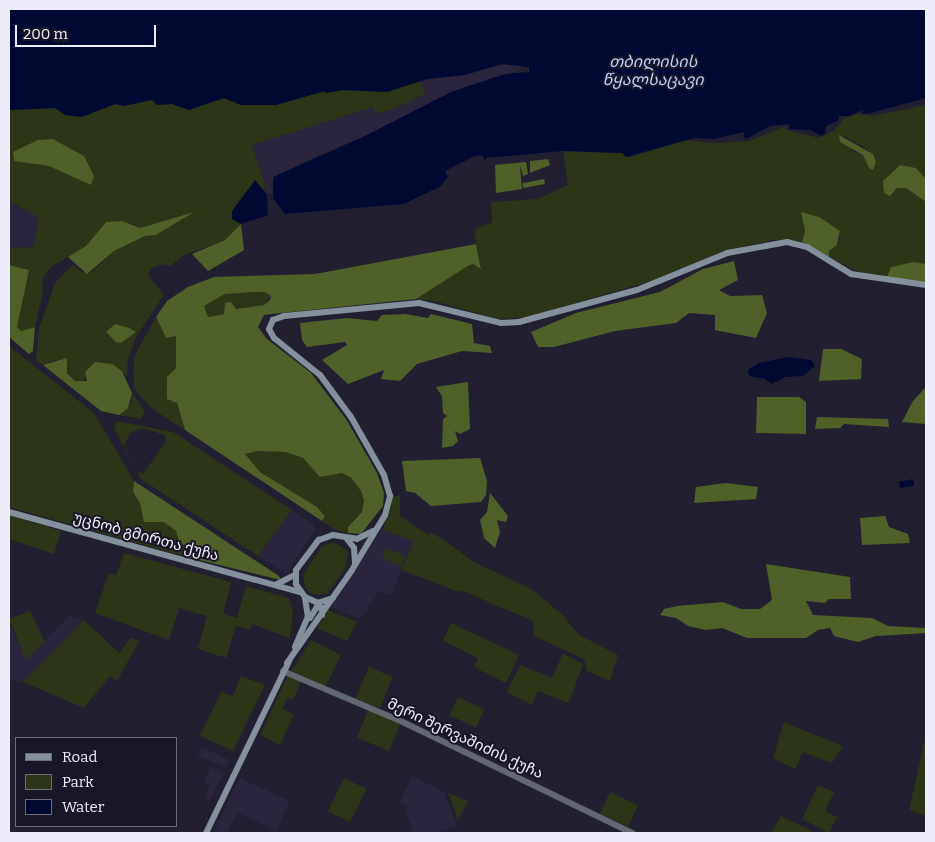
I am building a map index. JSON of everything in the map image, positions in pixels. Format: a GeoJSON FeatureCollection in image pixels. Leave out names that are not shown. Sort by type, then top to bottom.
{"type":"FeatureCollection","features":[{"type":"Feature","properties":{"kind":"main road"},"geometry":{"type":"LineString","coordinates":[[287,663],[322,616],[355,565],[378,525],[390,496],[384,475],[351,417],[320,375],[270,334],[270,324],[273,320],[284,316],[419,303],[501,323],[519,322],[637,290],[726,253],[787,242],[806,247],[851,274],[926,285]]}},
{"type":"Feature","properties":{"kind":"main road","name":"უცნობ გმირთა ქუჩა"},"geometry":{"type":"LineString","coordinates":[[9,512],[277,584],[302,595]]}},
{"type":"Feature","properties":{"kind":"main road"},"geometry":{"type":"LineString","coordinates":[[277,584],[295,575],[319,540],[333,535],[347,540],[366,537],[378,525]]}},
{"type":"Feature","properties":{"kind":"main road"},"geometry":{"type":"LineString","coordinates":[[347,540],[356,553],[355,565]]}},
{"type":"Feature","properties":{"kind":"main road"},"geometry":{"type":"LineString","coordinates":[[295,575],[309,615],[306,624]]}},
{"type":"Feature","properties":{"kind":"main road"},"geometry":{"type":"LineString","coordinates":[[302,595],[318,603],[334,597]]}},
{"type":"Feature","properties":{"kind":"main road"},"geometry":{"type":"LineString","coordinates":[[206,833],[306,624],[317,607],[322,608],[322,616]]}},
{"type":"Feature","properties":{"kind":"street","name":"მერი შერვაშიძის ქუჩა"},"geometry":{"type":"LineString","coordinates":[[284,671],[402,722],[634,833]]}},
{"type":"Feature","properties":{"kind":"shaded area"},"geometry":{"type":"Polygon","coordinates":[[[512,63],[525,64],[517,71],[451,92],[365,136],[312,158],[271,182],[272,194],[268,194],[252,145],[373,107],[377,114],[393,109],[424,94],[420,81],[512,63]]]}},
{"type":"Feature","properties":{"kind":"shaded area"},"geometry":{"type":"Polygon","coordinates":[[[9,201],[38,216],[34,247],[9,248],[9,201]]]}},
{"type":"Feature","properties":{"kind":"shaded area"},"geometry":{"type":"Polygon","coordinates":[[[292,510],[313,524],[315,529],[286,574],[258,556],[292,510]]]}},
{"type":"Feature","properties":{"kind":"shaded area"},"geometry":{"type":"Polygon","coordinates":[[[382,529],[414,541],[391,596],[379,591],[361,619],[331,607],[382,529]]]}},
{"type":"Feature","properties":{"kind":"shaded area"},"geometry":{"type":"Polygon","coordinates":[[[69,616],[84,620],[23,682],[9,679],[9,623],[26,659],[69,616]]]}},
{"type":"Feature","properties":{"kind":"shaded area"},"geometry":{"type":"Polygon","coordinates":[[[201,747],[230,760],[226,767],[198,756],[201,747]]]}},
{"type":"Feature","properties":{"kind":"shaded area"},"geometry":{"type":"Polygon","coordinates":[[[211,767],[223,773],[210,801],[205,799],[210,786],[203,783],[211,767]]]}},
{"type":"Feature","properties":{"kind":"shaded area"},"geometry":{"type":"Polygon","coordinates":[[[412,776],[444,792],[457,826],[435,833],[414,833],[405,809],[410,807],[400,802],[412,776]]]}},
{"type":"Feature","properties":{"kind":"shaded area"},"geometry":{"type":"Polygon","coordinates":[[[239,778],[290,801],[276,831],[237,812],[227,833],[214,833],[239,778]]]}},
{"type":"Feature","properties":{"kind":"green space"},"geometry":{"type":"Polygon","coordinates":[[[420,81],[425,94],[393,109],[376,114],[373,107],[252,145],[268,194],[264,188],[232,219],[241,224],[225,240],[184,255],[170,266],[164,264],[151,268],[148,275],[164,295],[136,337],[128,359],[127,377],[122,371],[87,375],[83,382],[75,381],[56,360],[43,365],[36,361],[39,329],[55,283],[73,265],[82,272],[93,271],[114,251],[145,236],[156,235],[193,212],[140,228],[129,223],[106,222],[86,246],[51,267],[42,280],[43,292],[35,327],[21,331],[16,327],[29,270],[9,265],[9,248],[34,247],[38,217],[9,201],[9,110],[55,108],[70,115],[81,117],[118,103],[128,105],[153,99],[157,105],[172,104],[189,110],[224,98],[241,105],[276,105],[327,90],[325,93],[343,90],[387,92],[420,81]],[[53,139],[14,161],[49,166],[91,184],[94,176],[84,156],[53,139]],[[115,324],[106,332],[113,339],[121,326],[115,324]]]}},
{"type":"Feature","properties":{"kind":"green space"},"geometry":{"type":"Polygon","coordinates":[[[926,105],[926,179],[916,168],[900,165],[883,181],[906,188],[926,202],[926,264],[914,262],[887,277],[858,272],[829,257],[829,251],[837,244],[841,236],[801,212],[805,231],[802,242],[774,240],[726,250],[651,281],[527,317],[497,319],[434,301],[416,299],[472,264],[481,269],[474,230],[492,222],[491,202],[538,199],[568,185],[563,151],[622,153],[630,157],[686,140],[715,143],[749,141],[786,126],[786,130],[819,138],[835,130],[844,118],[857,114],[873,116],[926,105]],[[842,135],[854,152],[863,155],[865,160],[873,154],[842,135]]]}},
{"type":"Feature","properties":{"kind":"green space"},"geometry":{"type":"Polygon","coordinates":[[[839,135],[873,154],[876,162],[873,170],[869,168],[863,155],[840,142],[839,135]]]}},
{"type":"Feature","properties":{"kind":"green space"},"geometry":{"type":"Polygon","coordinates":[[[53,139],[84,156],[94,176],[91,185],[49,166],[14,161],[13,152],[38,140],[53,139]]]}},
{"type":"Feature","properties":{"kind":"green space"},"geometry":{"type":"Polygon","coordinates":[[[548,159],[550,165],[530,173],[530,161],[548,159]]]}},
{"type":"Feature","properties":{"kind":"green space"},"geometry":{"type":"Polygon","coordinates":[[[526,162],[528,174],[523,176],[520,165],[522,189],[496,193],[495,165],[526,162]]]}},
{"type":"Feature","properties":{"kind":"green space"},"geometry":{"type":"Polygon","coordinates":[[[900,165],[916,168],[926,179],[926,202],[906,188],[897,188],[890,196],[884,193],[883,181],[900,165]]]}},
{"type":"Feature","properties":{"kind":"green space"},"geometry":{"type":"Polygon","coordinates":[[[544,179],[545,184],[523,188],[522,183],[544,179]]]}},
{"type":"Feature","properties":{"kind":"green space"},"geometry":{"type":"Polygon","coordinates":[[[194,212],[156,235],[145,236],[114,251],[87,274],[68,257],[86,246],[106,222],[122,221],[140,228],[194,212]]]}},
{"type":"Feature","properties":{"kind":"green space"},"geometry":{"type":"Polygon","coordinates":[[[801,212],[819,217],[840,231],[837,245],[829,251],[829,257],[802,242],[805,231],[801,212]]]}},
{"type":"Feature","properties":{"kind":"green space"},"geometry":{"type":"Polygon","coordinates":[[[241,224],[244,250],[208,271],[192,254],[225,240],[241,224]]]}},
{"type":"Feature","properties":{"kind":"green space"},"geometry":{"type":"Polygon","coordinates":[[[476,244],[481,269],[473,264],[468,266],[416,299],[264,315],[258,327],[267,339],[311,373],[346,419],[377,473],[384,493],[383,506],[361,534],[348,533],[348,527],[362,512],[364,501],[361,491],[351,478],[342,473],[320,477],[303,458],[285,452],[258,451],[245,454],[260,472],[317,507],[325,516],[322,521],[185,430],[177,403],[167,399],[167,377],[176,368],[176,336],[166,338],[156,317],[167,301],[188,287],[214,277],[315,274],[476,244]],[[265,292],[225,294],[204,306],[208,317],[224,314],[225,303],[231,302],[236,309],[264,305],[270,300],[271,296],[265,292]]]}},
{"type":"Feature","properties":{"kind":"green space"},"geometry":{"type":"Polygon","coordinates":[[[734,261],[738,280],[719,290],[730,296],[762,295],[767,313],[756,338],[715,330],[715,315],[689,313],[676,323],[615,331],[554,347],[538,347],[531,332],[576,313],[660,292],[703,269],[734,261]]]}},
{"type":"Feature","properties":{"kind":"green space"},"geometry":{"type":"Polygon","coordinates":[[[914,262],[926,264],[926,283],[887,277],[891,267],[914,262]]]}},
{"type":"Feature","properties":{"kind":"green space"},"geometry":{"type":"Polygon","coordinates":[[[9,265],[29,270],[17,327],[21,331],[35,327],[33,351],[29,354],[9,337],[9,265]]]}},
{"type":"Feature","properties":{"kind":"green space"},"geometry":{"type":"Polygon","coordinates":[[[265,292],[271,295],[264,305],[208,317],[204,306],[225,294],[265,292]]]}},
{"type":"Feature","properties":{"kind":"green space"},"geometry":{"type":"Polygon","coordinates":[[[405,314],[428,318],[431,314],[472,324],[474,343],[490,346],[492,353],[462,351],[417,364],[400,381],[381,379],[384,370],[348,384],[322,360],[347,345],[345,342],[307,347],[302,340],[300,323],[347,318],[377,321],[382,315],[405,314]]]}},
{"type":"Feature","properties":{"kind":"green space"},"geometry":{"type":"Polygon","coordinates":[[[156,317],[166,338],[176,336],[177,403],[185,430],[151,408],[135,390],[133,371],[135,355],[156,317]]]}},
{"type":"Feature","properties":{"kind":"green space"},"geometry":{"type":"Polygon","coordinates":[[[115,324],[136,332],[121,343],[116,342],[106,332],[115,324]]]}},
{"type":"Feature","properties":{"kind":"green space"},"geometry":{"type":"Polygon","coordinates":[[[9,346],[94,413],[134,481],[133,492],[140,503],[144,522],[164,522],[176,531],[187,546],[183,556],[9,507],[9,346]]]}},
{"type":"Feature","properties":{"kind":"green space"},"geometry":{"type":"Polygon","coordinates":[[[823,349],[841,349],[862,359],[861,379],[819,381],[823,349]]]}},
{"type":"Feature","properties":{"kind":"green space"},"geometry":{"type":"Polygon","coordinates":[[[67,358],[67,373],[75,381],[87,381],[85,372],[95,362],[112,364],[122,371],[132,393],[128,408],[119,415],[101,411],[43,365],[67,358]]]}},
{"type":"Feature","properties":{"kind":"green space"},"geometry":{"type":"Polygon","coordinates":[[[468,382],[470,429],[460,434],[455,431],[458,441],[453,446],[442,448],[443,419],[447,416],[443,413],[442,396],[436,387],[468,382]]]}},
{"type":"Feature","properties":{"kind":"green space"},"geometry":{"type":"Polygon","coordinates":[[[926,387],[926,424],[902,422],[913,401],[926,387]]]}},
{"type":"Feature","properties":{"kind":"green space"},"geometry":{"type":"Polygon","coordinates":[[[132,393],[145,412],[141,419],[119,415],[131,404],[132,393]]]}},
{"type":"Feature","properties":{"kind":"green space"},"geometry":{"type":"Polygon","coordinates":[[[757,397],[799,397],[806,402],[806,434],[756,433],[757,397]]]}},
{"type":"Feature","properties":{"kind":"green space"},"geometry":{"type":"Polygon","coordinates":[[[817,417],[888,419],[889,427],[844,424],[840,428],[815,429],[817,417]]]}},
{"type":"Feature","properties":{"kind":"green space"},"geometry":{"type":"Polygon","coordinates":[[[117,421],[173,432],[292,510],[258,556],[141,479],[114,428],[117,421]],[[143,428],[130,433],[124,445],[137,471],[143,474],[166,441],[164,435],[143,428]]]}},
{"type":"Feature","properties":{"kind":"green space"},"geometry":{"type":"Polygon","coordinates":[[[258,451],[285,452],[303,458],[320,477],[342,473],[351,479],[361,491],[364,501],[362,512],[348,527],[348,533],[333,529],[322,521],[325,516],[317,507],[260,472],[247,461],[245,454],[258,451]]]}},
{"type":"Feature","properties":{"kind":"green space"},"geometry":{"type":"Polygon","coordinates":[[[480,458],[487,481],[486,495],[481,502],[431,506],[415,493],[406,491],[402,461],[480,458]]]}},
{"type":"Feature","properties":{"kind":"green space"},"geometry":{"type":"Polygon","coordinates":[[[134,481],[279,576],[281,580],[183,556],[187,546],[179,542],[176,531],[164,522],[144,522],[140,503],[133,492],[134,481]]]}},
{"type":"Feature","properties":{"kind":"green space"},"geometry":{"type":"Polygon","coordinates":[[[726,483],[758,487],[756,499],[694,503],[696,487],[726,483]]]}},
{"type":"Feature","properties":{"kind":"green space"},"geometry":{"type":"Polygon","coordinates":[[[490,493],[508,516],[506,522],[497,520],[500,532],[495,548],[484,538],[480,520],[487,512],[490,493]]]}},
{"type":"Feature","properties":{"kind":"green space"},"geometry":{"type":"Polygon","coordinates":[[[400,495],[400,516],[428,535],[431,532],[472,561],[531,589],[562,614],[579,635],[618,655],[610,681],[587,671],[584,659],[534,636],[533,621],[463,591],[459,592],[401,570],[414,541],[383,530],[393,497],[400,495]]]}},
{"type":"Feature","properties":{"kind":"green space"},"geometry":{"type":"Polygon","coordinates":[[[9,515],[61,531],[54,554],[9,539],[9,515]]]}},
{"type":"Feature","properties":{"kind":"green space"},"geometry":{"type":"Polygon","coordinates":[[[885,516],[889,527],[908,534],[910,543],[862,545],[860,518],[885,516]]]}},
{"type":"Feature","properties":{"kind":"green space"},"geometry":{"type":"Polygon","coordinates":[[[335,542],[348,552],[346,567],[327,594],[311,594],[305,588],[303,575],[322,546],[335,542]]]}},
{"type":"Feature","properties":{"kind":"green space"},"geometry":{"type":"Polygon","coordinates":[[[386,548],[405,556],[401,566],[382,558],[386,548]]]}},
{"type":"Feature","properties":{"kind":"green space"},"geometry":{"type":"Polygon","coordinates":[[[124,553],[231,582],[223,614],[237,618],[246,586],[289,598],[293,611],[290,638],[252,624],[250,630],[236,626],[226,658],[198,649],[207,616],[179,608],[169,640],[95,613],[109,573],[116,575],[124,553]]]}},
{"type":"Feature","properties":{"kind":"green space"},"geometry":{"type":"Polygon","coordinates":[[[766,564],[850,577],[851,599],[829,599],[825,603],[806,601],[813,615],[872,618],[888,626],[926,628],[926,633],[876,636],[858,642],[834,636],[830,628],[818,630],[806,638],[747,638],[722,628],[706,630],[688,626],[676,618],[660,615],[664,609],[677,606],[723,602],[741,609],[760,609],[772,600],[766,564]]]}},
{"type":"Feature","properties":{"kind":"green space"},"geometry":{"type":"Polygon","coordinates":[[[328,610],[357,622],[347,641],[317,628],[328,610]]]}},
{"type":"Feature","properties":{"kind":"green space"},"geometry":{"type":"Polygon","coordinates":[[[30,611],[45,642],[26,660],[9,619],[30,611]]]}},
{"type":"Feature","properties":{"kind":"green space"},"geometry":{"type":"Polygon","coordinates":[[[84,620],[119,653],[131,638],[139,641],[117,681],[110,676],[84,708],[23,682],[84,620]]]}},
{"type":"Feature","properties":{"kind":"green space"},"geometry":{"type":"Polygon","coordinates":[[[451,623],[519,655],[506,683],[474,667],[478,658],[443,641],[451,623]]]}},
{"type":"Feature","properties":{"kind":"green space"},"geometry":{"type":"Polygon","coordinates":[[[311,640],[341,655],[326,686],[291,672],[311,640]]]}},
{"type":"Feature","properties":{"kind":"green space"},"geometry":{"type":"Polygon","coordinates":[[[563,653],[583,664],[569,703],[538,691],[532,705],[507,692],[520,665],[552,678],[563,653]]]}},
{"type":"Feature","properties":{"kind":"green space"},"geometry":{"type":"Polygon","coordinates":[[[369,667],[393,677],[380,708],[356,698],[369,667]]]}},
{"type":"Feature","properties":{"kind":"green space"},"geometry":{"type":"Polygon","coordinates":[[[288,675],[301,681],[293,700],[288,698],[282,708],[294,715],[280,745],[260,735],[288,675]]]}},
{"type":"Feature","properties":{"kind":"green space"},"geometry":{"type":"Polygon","coordinates":[[[241,676],[265,685],[233,751],[200,736],[221,692],[233,696],[241,676]]]}},
{"type":"Feature","properties":{"kind":"green space"},"geometry":{"type":"Polygon","coordinates":[[[458,697],[484,709],[476,727],[450,715],[458,697]]]}},
{"type":"Feature","properties":{"kind":"green space"},"geometry":{"type":"Polygon","coordinates":[[[368,710],[400,723],[389,751],[357,738],[368,710]]]}},
{"type":"Feature","properties":{"kind":"green space"},"geometry":{"type":"Polygon","coordinates":[[[784,722],[843,746],[832,763],[803,752],[795,769],[773,758],[784,722]]]}},
{"type":"Feature","properties":{"kind":"green space"},"geometry":{"type":"Polygon","coordinates":[[[926,734],[926,816],[909,810],[926,734]]]}},
{"type":"Feature","properties":{"kind":"green space"},"geometry":{"type":"Polygon","coordinates":[[[344,778],[366,789],[350,822],[328,811],[344,778]]]}},
{"type":"Feature","properties":{"kind":"green space"},"geometry":{"type":"Polygon","coordinates":[[[818,785],[834,792],[825,811],[837,817],[829,833],[802,819],[818,785]]]}},
{"type":"Feature","properties":{"kind":"green space"},"geometry":{"type":"Polygon","coordinates":[[[610,792],[638,805],[628,827],[600,814],[610,792]]]}},
{"type":"Feature","properties":{"kind":"green space"},"geometry":{"type":"Polygon","coordinates":[[[448,793],[468,801],[458,820],[448,793]]]}},
{"type":"Feature","properties":{"kind":"green space"},"geometry":{"type":"Polygon","coordinates":[[[781,816],[816,833],[771,833],[781,816]]]}},
{"type":"Feature","properties":{"kind":"water","name":"თბილისის წყალსაცავი"},"geometry":{"type":"Polygon","coordinates":[[[9,9],[926,9],[926,98],[867,114],[862,113],[863,110],[849,116],[835,116],[839,117],[839,120],[826,126],[825,134],[821,136],[811,130],[789,129],[789,124],[770,126],[748,138],[744,138],[744,132],[714,139],[694,138],[626,157],[622,153],[563,151],[486,158],[485,162],[482,155],[475,156],[445,171],[448,177],[441,186],[404,204],[285,214],[273,198],[273,177],[365,136],[451,92],[505,74],[529,72],[529,67],[502,64],[465,75],[427,79],[387,92],[343,90],[324,93],[325,91],[276,105],[241,105],[224,98],[189,110],[172,104],[157,105],[152,100],[124,106],[115,104],[82,117],[65,115],[55,108],[9,110],[9,9]]]}},
{"type":"Feature","properties":{"kind":"water"},"geometry":{"type":"Polygon","coordinates":[[[255,180],[267,195],[268,215],[241,224],[232,219],[232,211],[255,180]]]}},
{"type":"Feature","properties":{"kind":"water"},"geometry":{"type":"Polygon","coordinates":[[[788,357],[811,360],[815,366],[803,376],[785,377],[772,384],[765,379],[749,376],[748,370],[759,363],[788,357]]]}},
{"type":"Feature","properties":{"kind":"water"},"geometry":{"type":"Polygon","coordinates":[[[913,479],[914,486],[900,488],[899,482],[913,479]]]}}]}
